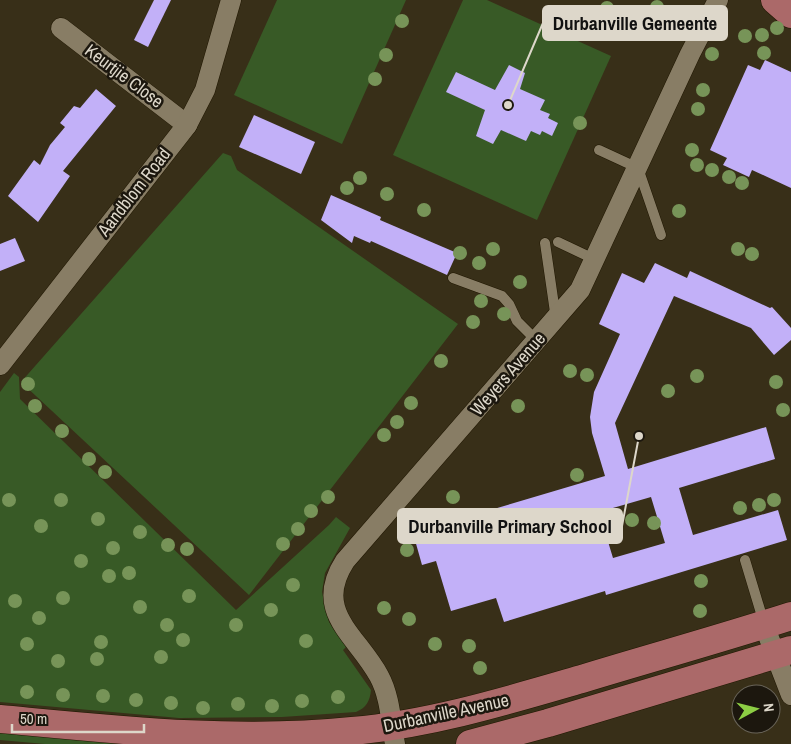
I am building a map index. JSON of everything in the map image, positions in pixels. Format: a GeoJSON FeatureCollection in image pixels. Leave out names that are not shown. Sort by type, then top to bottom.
{"type":"FeatureCollection","features":[{"type":"Feature","properties":{"kind":"main road"},"geometry":{"type":"LineString","coordinates":[[775,0],[791,14]]}},
{"type":"Feature","properties":{"kind":"main road","name":"Durbanville Avenue"},"geometry":{"type":"LineString","coordinates":[[0,719],[128,731],[239,737],[353,731],[394,735],[791,616]]}},
{"type":"Feature","properties":{"kind":"main road","name":"Durbanville Avenue"},"geometry":{"type":"LineString","coordinates":[[470,744],[783,653]]}},
{"type":"Feature","properties":{"kind":"street","name":"Aandblom Road"},"geometry":{"type":"LineString","coordinates":[[0,365],[187,124],[205,90],[231,0]]}},
{"type":"Feature","properties":{"kind":"street","name":"Weyers Avenue"},"geometry":{"type":"LineString","coordinates":[[394,735],[380,677],[340,621],[334,606],[332,595],[337,573],[345,561],[556,320],[580,290],[596,260],[690,54],[718,0]]}},
{"type":"Feature","properties":{"kind":"street","name":"Keurtjie Close"},"geometry":{"type":"LineString","coordinates":[[61,28],[187,124]]}},
{"type":"Feature","properties":{"kind":"street"},"geometry":{"type":"LineString","coordinates":[[764,625],[783,653],[791,695]]}},
{"type":"Feature","properties":{"kind":"lane"},"geometry":{"type":"LineString","coordinates":[[599,150],[638,168],[661,235]]}},
{"type":"Feature","properties":{"kind":"lane"},"geometry":{"type":"LineString","coordinates":[[558,242],[596,260]]}},
{"type":"Feature","properties":{"kind":"lane"},"geometry":{"type":"LineString","coordinates":[[545,243],[556,320]]}},
{"type":"Feature","properties":{"kind":"lane"},"geometry":{"type":"LineString","coordinates":[[453,278],[502,296],[509,304],[517,321],[537,341]]}},
{"type":"Feature","properties":{"kind":"lane"},"geometry":{"type":"LineString","coordinates":[[745,560],[764,625]]}},
{"type":"Feature","properties":{"kind":"green space"},"geometry":{"type":"Polygon","coordinates":[[[277,0],[406,0],[342,144],[234,95],[277,0]]]}},
{"type":"Feature","properties":{"kind":"green space"},"geometry":{"type":"Polygon","coordinates":[[[463,0],[487,0],[611,56],[537,220],[393,155],[463,0]]]}},
{"type":"Feature","properties":{"kind":"green space"},"geometry":{"type":"Polygon","coordinates":[[[223,153],[231,156],[237,170],[458,324],[249,595],[21,382],[223,153]]]}},
{"type":"Feature","properties":{"kind":"green space"},"geometry":{"type":"Polygon","coordinates":[[[14,373],[19,377],[20,399],[236,610],[336,517],[350,528],[325,573],[322,592],[329,622],[346,647],[343,650],[371,690],[370,698],[365,706],[356,712],[282,717],[179,718],[0,702],[0,392],[14,373]]]}},
{"type":"Feature","properties":{"kind":"green space"},"geometry":{"type":"Polygon","coordinates":[[[0,730],[165,744],[45,744],[0,740],[0,730]]]}},
{"type":"Feature","properties":{"kind":"building"},"geometry":{"type":"Polygon","coordinates":[[[154,0],[171,0],[148,47],[134,40],[154,0]]]}},
{"type":"Feature","properties":{"kind":"building"},"geometry":{"type":"Polygon","coordinates":[[[765,60],[791,72],[791,188],[752,170],[749,177],[723,165],[727,158],[710,150],[748,65],[760,70],[765,60]]]}},
{"type":"Feature","properties":{"kind":"building"},"geometry":{"type":"Polygon","coordinates":[[[509,65],[525,73],[520,89],[545,100],[540,110],[550,114],[548,118],[558,123],[552,136],[542,131],[540,135],[531,131],[526,141],[501,130],[493,144],[476,136],[485,110],[446,92],[456,72],[495,90],[509,65]]]}},
{"type":"Feature","properties":{"kind":"building"},"geometry":{"type":"Polygon","coordinates":[[[96,89],[116,106],[63,171],[70,176],[38,222],[8,196],[34,160],[40,165],[50,145],[65,127],[60,123],[74,106],[80,108],[96,89]]]}},
{"type":"Feature","properties":{"kind":"building"},"geometry":{"type":"Polygon","coordinates":[[[254,115],[315,142],[301,174],[239,147],[254,115]]]}},
{"type":"Feature","properties":{"kind":"building"},"geometry":{"type":"Polygon","coordinates":[[[331,195],[381,217],[380,220],[457,253],[447,275],[371,241],[370,243],[354,236],[352,243],[321,220],[331,195]]]}},
{"type":"Feature","properties":{"kind":"building"},"geometry":{"type":"Polygon","coordinates":[[[15,238],[25,261],[0,271],[0,244],[15,238]]]}},
{"type":"Feature","properties":{"kind":"building"},"geometry":{"type":"Polygon","coordinates":[[[655,263],[687,278],[690,271],[770,308],[772,307],[791,328],[791,340],[774,355],[751,328],[674,296],[615,423],[628,469],[766,427],[775,459],[679,488],[693,535],[778,510],[787,540],[606,595],[605,591],[504,622],[496,598],[451,611],[436,561],[422,565],[413,533],[605,476],[592,433],[590,417],[594,392],[620,334],[599,324],[622,273],[644,283],[655,263]],[[651,497],[599,512],[613,558],[665,543],[651,497]]]}},
{"type":"Feature","properties":{"kind":"place","name":"Durbanville Gemeente"},"geometry":{"type":"Point","coordinates":[508,105]}},
{"type":"Feature","properties":{"kind":"place","name":"Durbanville Primary School"},"geometry":{"type":"Point","coordinates":[639,436]}}]}
